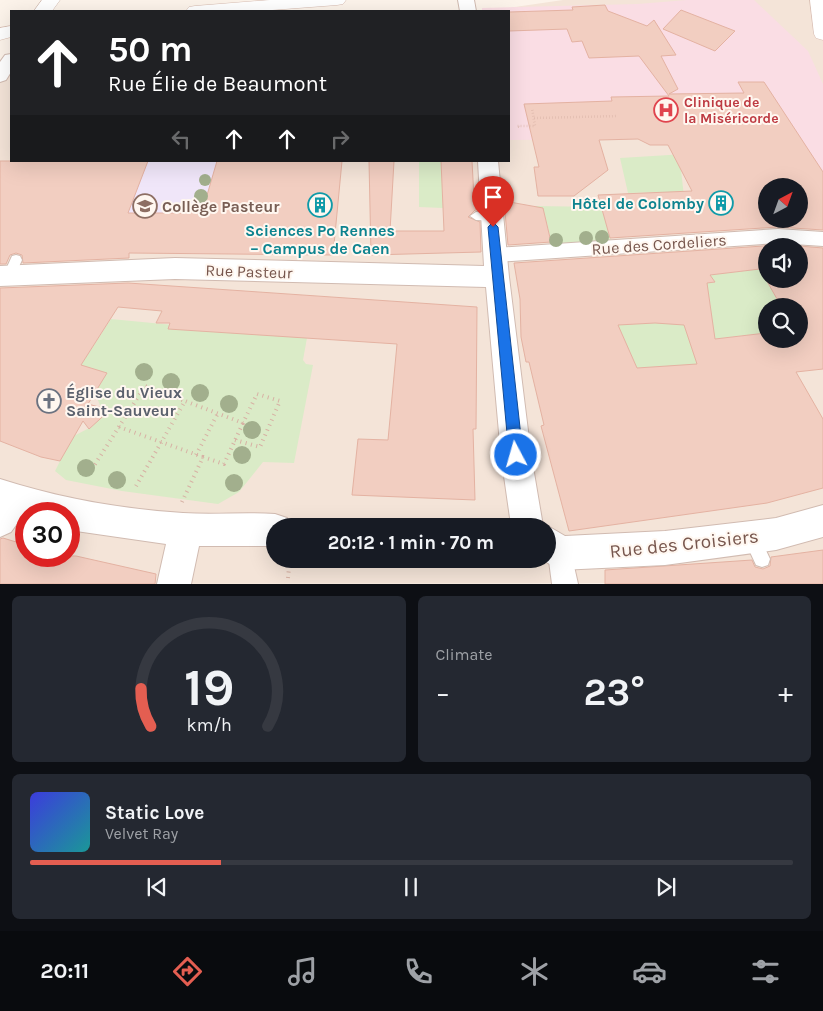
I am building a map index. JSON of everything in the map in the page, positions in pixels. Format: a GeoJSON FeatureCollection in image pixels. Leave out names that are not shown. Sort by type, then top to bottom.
{"type":"FeatureCollection","features":[{"type":"Feature","properties":{"kind":"main road"},"geometry":{"type":"LineString","coordinates":[[208,10],[337,0]]}},
{"type":"Feature","properties":{"kind":"main road"},"geometry":{"type":"LineString","coordinates":[[819,0],[823,34]]}},
{"type":"Feature","properties":{"kind":"street"},"geometry":{"type":"LineString","coordinates":[[0,76],[7,60]]}},
{"type":"Feature","properties":{"kind":"street"},"geometry":{"type":"LineString","coordinates":[[488,162],[484,216],[497,266],[516,455],[534,518]]}},
{"type":"Feature","properties":{"kind":"street","name":"Rue des Cordeliers"},"geometry":{"type":"LineString","coordinates":[[497,266],[753,235],[823,239]]}},
{"type":"Feature","properties":{"kind":"street","name":"Rue Pasteur"},"geometry":{"type":"LineString","coordinates":[[8,270],[193,268],[234,271],[497,266]]}},
{"type":"Feature","properties":{"kind":"street"},"geometry":{"type":"LineString","coordinates":[[5,505],[135,525],[183,518],[266,529]]}},
{"type":"Feature","properties":{"kind":"street"},"geometry":{"type":"LineString","coordinates":[[174,584],[183,518]]}},
{"type":"Feature","properties":{"kind":"street","name":"Rue des Croisiers"},"geometry":{"type":"LineString","coordinates":[[556,544],[664,548],[757,548],[776,534],[823,521]]}},
{"type":"Feature","properties":{"kind":"path"},"geometry":{"type":"LineString","coordinates":[[530,127],[517,126],[535,126],[532,108]]}},
{"type":"Feature","properties":{"kind":"path"},"geometry":{"type":"LineString","coordinates":[[534,118],[618,116]]}},
{"type":"Feature","properties":{"kind":"path"},"geometry":{"type":"LineString","coordinates":[[92,469],[145,386],[243,422]]}},
{"type":"Feature","properties":{"kind":"path"},"geometry":{"type":"LineString","coordinates":[[119,427],[224,464],[243,422],[257,394],[280,401],[260,447],[235,440]]}},
{"type":"Feature","properties":{"kind":"path"},"geometry":{"type":"LineString","coordinates":[[136,486],[185,401]]}},
{"type":"Feature","properties":{"kind":"path"},"geometry":{"type":"LineString","coordinates":[[196,454],[218,414]]}},
{"type":"Feature","properties":{"kind":"path"},"geometry":{"type":"LineString","coordinates":[[183,518],[204,457]]}},
{"type":"Feature","properties":{"kind":"path"},"geometry":{"type":"LineString","coordinates":[[288,578],[289,568]]}},
{"type":"Feature","properties":{"kind":"shaded area"},"geometry":{"type":"Polygon","coordinates":[[[563,0],[823,0],[823,583],[0,584],[0,70],[10,69],[10,162],[510,162],[510,10],[495,10],[563,0]]]}},
{"type":"Feature","properties":{"kind":"shaded area","name":"Clinique de la Miséricorde"},"geometry":{"type":"Polygon","coordinates":[[[687,0],[754,0],[808,51],[823,84],[823,174],[775,148],[659,139],[661,145],[650,145],[645,139],[510,140],[510,10],[482,10],[482,8],[638,4],[687,0]]]}},
{"type":"Feature","properties":{"kind":"shaded area","name":"Collège Pasteur"},"geometry":{"type":"Polygon","coordinates":[[[93,162],[266,162],[219,201],[204,254],[176,254],[178,248],[64,225],[93,162]]]}},
{"type":"Feature","properties":{"kind":"green space"},"geometry":{"type":"Polygon","coordinates":[[[702,153],[770,158],[783,178],[758,178],[758,181],[681,170],[686,214],[677,213],[669,192],[628,193],[620,158],[702,153]]]}},
{"type":"Feature","properties":{"kind":"green space"},"geometry":{"type":"Polygon","coordinates":[[[419,162],[441,162],[443,208],[419,207],[419,162]]]}},
{"type":"Feature","properties":{"kind":"green space"},"geometry":{"type":"Polygon","coordinates":[[[534,206],[604,207],[611,241],[552,246],[547,223],[533,223],[534,206]]]}},
{"type":"Feature","properties":{"kind":"green space"},"geometry":{"type":"Polygon","coordinates":[[[758,269],[758,288],[771,288],[776,298],[758,298],[758,334],[713,339],[702,310],[711,309],[708,291],[704,283],[714,282],[710,275],[758,269]]]}},
{"type":"Feature","properties":{"kind":"green space"},"geometry":{"type":"Polygon","coordinates":[[[676,301],[706,384],[668,366],[637,368],[618,325],[655,323],[676,301]]]}},
{"type":"Feature","properties":{"kind":"green space"},"geometry":{"type":"Polygon","coordinates":[[[111,319],[307,338],[303,360],[306,364],[313,365],[294,463],[263,462],[239,492],[218,504],[122,491],[66,480],[55,471],[72,437],[93,426],[101,408],[96,395],[93,394],[106,373],[81,365],[111,319]]]}},
{"type":"Feature","properties":{"kind":"building"},"geometry":{"type":"Polygon","coordinates":[[[605,5],[608,11],[647,26],[654,20],[676,55],[661,56],[678,89],[669,94],[744,93],[738,82],[764,82],[823,172],[823,230],[793,228],[808,228],[808,178],[758,178],[758,228],[763,228],[610,238],[598,195],[692,191],[668,145],[650,145],[638,139],[599,140],[608,170],[574,196],[538,196],[534,167],[539,167],[524,104],[612,101],[611,97],[669,96],[639,56],[589,58],[582,41],[572,42],[567,29],[510,31],[510,12],[573,10],[572,7],[605,5]]]}},
{"type":"Feature","properties":{"kind":"building"},"geometry":{"type":"Polygon","coordinates":[[[681,10],[735,31],[715,51],[663,29],[681,10]]]}},
{"type":"Feature","properties":{"kind":"building"},"geometry":{"type":"Polygon","coordinates":[[[0,161],[148,162],[128,213],[189,213],[205,202],[217,162],[342,162],[333,255],[129,253],[129,258],[23,263],[22,255],[16,253],[10,255],[6,264],[0,264],[0,161]]]}},
{"type":"Feature","properties":{"kind":"building"},"geometry":{"type":"Polygon","coordinates":[[[369,162],[394,162],[390,231],[444,231],[441,162],[472,162],[474,198],[478,198],[479,210],[475,210],[468,217],[480,222],[481,252],[371,255],[369,162]]]}},
{"type":"Feature","properties":{"kind":"building"},"geometry":{"type":"Polygon","coordinates":[[[504,201],[543,208],[551,242],[508,245],[504,201]]]}},
{"type":"Feature","properties":{"kind":"building"},"geometry":{"type":"Polygon","coordinates":[[[758,246],[758,269],[710,275],[715,282],[707,283],[715,339],[758,334],[758,348],[808,348],[808,298],[776,298],[771,288],[808,288],[808,247],[823,248],[823,369],[796,372],[823,419],[823,488],[767,503],[569,531],[541,426],[544,425],[529,362],[526,362],[521,337],[520,299],[514,263],[758,246]],[[655,323],[618,325],[637,368],[697,364],[684,325],[655,323]]]}},
{"type":"Feature","properties":{"kind":"building"},"geometry":{"type":"Polygon","coordinates":[[[128,283],[477,307],[476,429],[473,429],[475,500],[352,495],[358,439],[388,440],[397,344],[168,329],[170,323],[156,323],[162,311],[118,307],[81,365],[107,373],[88,404],[110,410],[89,429],[83,421],[60,461],[41,457],[0,441],[0,288],[128,283]]]}},
{"type":"Feature","properties":{"kind":"building"},"geometry":{"type":"Polygon","coordinates":[[[3,538],[15,542],[15,567],[80,567],[80,557],[156,574],[155,584],[0,584],[0,539],[3,538]]]}},
{"type":"Feature","properties":{"kind":"building"},"geometry":{"type":"Polygon","coordinates":[[[823,550],[823,584],[605,584],[605,570],[752,560],[755,567],[763,569],[770,566],[771,557],[823,550]]]}},
{"type":"Feature","properties":{"kind":"place","name":"Clinique de la Miséricorde"},"geometry":{"type":"Point","coordinates":[666,110]}},
{"type":"Feature","properties":{"kind":"place","name":"Hôtel de Colomby"},"geometry":{"type":"Point","coordinates":[721,203]}},
{"type":"Feature","properties":{"kind":"place","name":"Sciences Po Rennes – Campus de Caen"},"geometry":{"type":"Point","coordinates":[320,205]}},
{"type":"Feature","properties":{"kind":"place","name":"Collège Pasteur"},"geometry":{"type":"Point","coordinates":[145,206]}},
{"type":"Feature","properties":{"kind":"place","name":"Église du Vieux Saint-Sauveur"},"geometry":{"type":"Point","coordinates":[49,401]}},
{"type":"Feature","properties":{"kind":"route"},"geometry":{"type":"LineString","coordinates":[[493,227],[516,455]]}}]}
